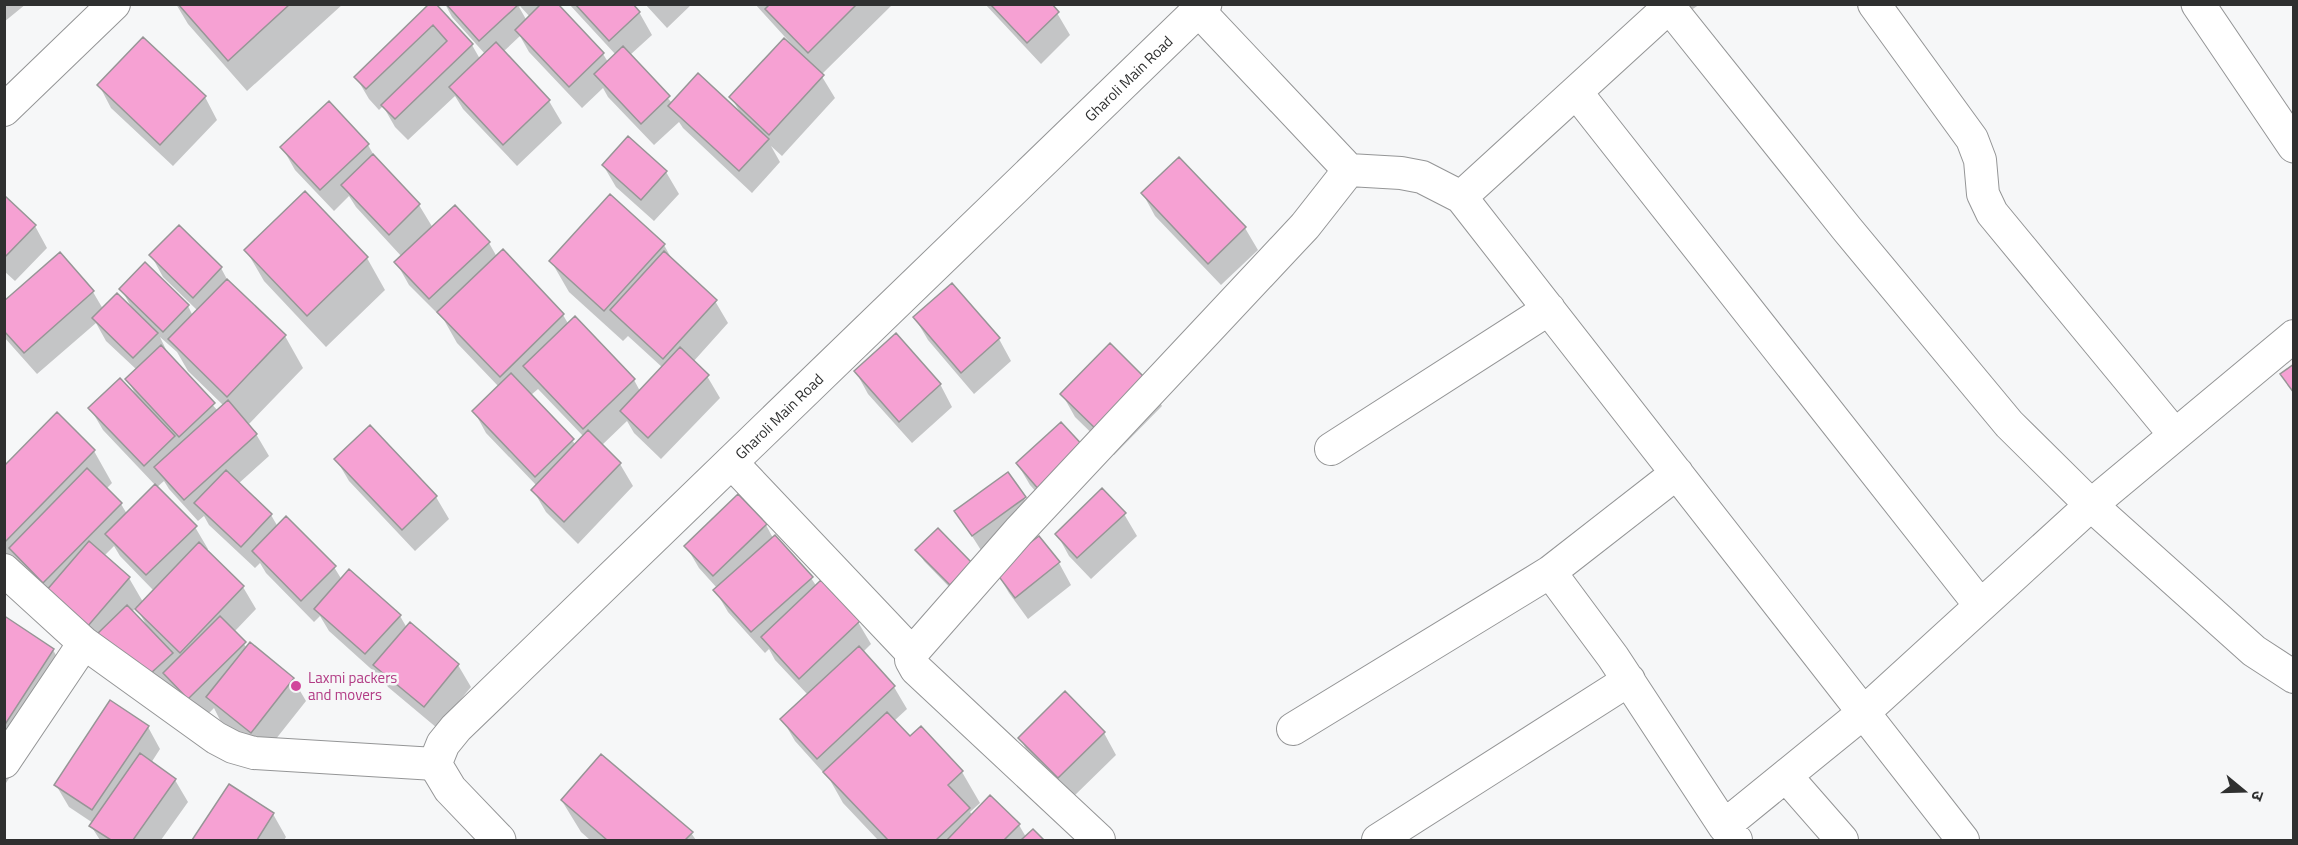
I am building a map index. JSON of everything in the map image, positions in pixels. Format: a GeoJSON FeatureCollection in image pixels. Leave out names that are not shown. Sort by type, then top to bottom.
{"type":"FeatureCollection","features":[{"type":"Feature","properties":{"kind":"street"},"geometry":{"type":"LineString","coordinates":[[4,110],[114,4]]}},
{"type":"Feature","properties":{"kind":"street"},"geometry":{"type":"LineString","coordinates":[[1874,4],[1972,139],[1980,160],[1983,194],[1992,213],[2175,435]]}},
{"type":"Feature","properties":{"kind":"street"},"geometry":{"type":"LineString","coordinates":[[2198,4],[2294,146]]}},
{"type":"Feature","properties":{"kind":"street"},"geometry":{"type":"LineString","coordinates":[[1461,197],[1668,6],[1847,229],[2009,424],[2091,505],[2254,651],[2294,677]]}},
{"type":"Feature","properties":{"kind":"street"},"geometry":{"type":"LineString","coordinates":[[1201,7],[1348,170],[1401,173],[1422,177],[1461,197],[1963,840]]}},
{"type":"Feature","properties":{"kind":"street","name":"Gharoli Main Road"},"geometry":{"type":"LineString","coordinates":[[435,764],[443,744],[456,728],[1201,7]]}},
{"type":"Feature","properties":{"kind":"street"},"geometry":{"type":"LineString","coordinates":[[1576,92],[1980,605]]}},
{"type":"Feature","properties":{"kind":"street"},"geometry":{"type":"LineString","coordinates":[[1099,840],[915,669],[911,660],[912,653],[1019,531],[1305,226],[1348,170]]}},
{"type":"Feature","properties":{"kind":"street"},"geometry":{"type":"LineString","coordinates":[[1331,449],[1549,309]]}},
{"type":"Feature","properties":{"kind":"street"},"geometry":{"type":"LineString","coordinates":[[1550,572],[1629,680],[1730,833],[1786,776],[1863,713],[2091,505],[2294,336]]}},
{"type":"Feature","properties":{"kind":"street"},"geometry":{"type":"LineString","coordinates":[[731,462],[912,653]]}},
{"type":"Feature","properties":{"kind":"street"},"geometry":{"type":"LineString","coordinates":[[1293,729],[1550,572],[1677,473]]}},
{"type":"Feature","properties":{"kind":"street"},"geometry":{"type":"LineString","coordinates":[[4,570],[84,643],[216,738],[233,747],[254,753],[435,764],[450,789],[500,840]]}},
{"type":"Feature","properties":{"kind":"street"},"geometry":{"type":"LineString","coordinates":[[4,762],[84,643]]}},
{"type":"Feature","properties":{"kind":"street"},"geometry":{"type":"LineString","coordinates":[[1378,840],[1629,680]]}},
{"type":"Feature","properties":{"kind":"street"},"geometry":{"type":"LineString","coordinates":[[1786,776],[1842,840]]}},
{"type":"Feature","properties":{"kind":"building"},"geometry":{"type":"Polygon","coordinates":[[[178,4],[290,4],[228,61],[178,4]]]}},
{"type":"Feature","properties":{"kind":"building"},"geometry":{"type":"Polygon","coordinates":[[[429,4],[436,4],[473,44],[395,119],[381,105],[447,41],[433,25],[366,89],[354,77],[429,4]]]}},
{"type":"Feature","properties":{"kind":"building"},"geometry":{"type":"Polygon","coordinates":[[[446,4],[519,4],[479,41],[446,4]]]}},
{"type":"Feature","properties":{"kind":"building"},"geometry":{"type":"Polygon","coordinates":[[[541,4],[558,4],[604,53],[569,87],[515,30],[541,4]]]}},
{"type":"Feature","properties":{"kind":"building"},"geometry":{"type":"Polygon","coordinates":[[[575,4],[633,4],[640,12],[609,41],[575,4]]]}},
{"type":"Feature","properties":{"kind":"building"},"geometry":{"type":"Polygon","coordinates":[[[770,4],[857,4],[808,53],[765,9],[770,4]]]}},
{"type":"Feature","properties":{"kind":"building"},"geometry":{"type":"Polygon","coordinates":[[[990,4],[1052,4],[1059,12],[1027,43],[990,4]]]}},
{"type":"Feature","properties":{"kind":"building"},"geometry":{"type":"Polygon","coordinates":[[[143,37],[206,96],[160,145],[97,85],[143,37]]]}},
{"type":"Feature","properties":{"kind":"building"},"geometry":{"type":"Polygon","coordinates":[[[784,38],[824,75],[769,135],[729,97],[784,38]]]}},
{"type":"Feature","properties":{"kind":"building"},"geometry":{"type":"Polygon","coordinates":[[[496,42],[550,100],[503,145],[449,87],[496,42]]]}},
{"type":"Feature","properties":{"kind":"building"},"geometry":{"type":"Polygon","coordinates":[[[623,46],[670,96],[641,124],[594,74],[623,46]]]}},
{"type":"Feature","properties":{"kind":"building"},"geometry":{"type":"Polygon","coordinates":[[[698,73],[769,139],[739,171],[668,106],[698,73]]]}},
{"type":"Feature","properties":{"kind":"building"},"geometry":{"type":"Polygon","coordinates":[[[329,101],[369,144],[320,190],[280,147],[329,101]]]}},
{"type":"Feature","properties":{"kind":"building"},"geometry":{"type":"Polygon","coordinates":[[[628,136],[667,171],[641,200],[602,165],[628,136]]]}},
{"type":"Feature","properties":{"kind":"building"},"geometry":{"type":"Polygon","coordinates":[[[373,154],[420,204],[389,235],[341,185],[373,154]]]}},
{"type":"Feature","properties":{"kind":"building"},"geometry":{"type":"Polygon","coordinates":[[[1179,157],[1246,227],[1208,264],[1141,193],[1179,157]]]}},
{"type":"Feature","properties":{"kind":"building"},"geometry":{"type":"Polygon","coordinates":[[[305,191],[368,257],[307,316],[244,250],[305,191]]]}},
{"type":"Feature","properties":{"kind":"building"},"geometry":{"type":"Polygon","coordinates":[[[610,194],[665,244],[604,311],[549,261],[610,194]]]}},
{"type":"Feature","properties":{"kind":"building"},"geometry":{"type":"Polygon","coordinates":[[[4,195],[36,225],[4,258],[4,195]]]}},
{"type":"Feature","properties":{"kind":"building"},"geometry":{"type":"Polygon","coordinates":[[[455,205],[490,242],[429,299],[394,262],[455,205]]]}},
{"type":"Feature","properties":{"kind":"building"},"geometry":{"type":"Polygon","coordinates":[[[179,225],[222,267],[193,298],[149,255],[179,225]]]}},
{"type":"Feature","properties":{"kind":"building"},"geometry":{"type":"Polygon","coordinates":[[[503,249],[564,314],[500,377],[437,312],[503,249]]]}},
{"type":"Feature","properties":{"kind":"building"},"geometry":{"type":"Polygon","coordinates":[[[664,251],[717,300],[663,359],[610,310],[664,251]]]}},
{"type":"Feature","properties":{"kind":"building"},"geometry":{"type":"Polygon","coordinates":[[[60,252],[94,291],[24,353],[4,331],[4,301],[60,252]]]}},
{"type":"Feature","properties":{"kind":"building"},"geometry":{"type":"Polygon","coordinates":[[[145,262],[189,305],[163,332],[119,289],[145,262]]]}},
{"type":"Feature","properties":{"kind":"building"},"geometry":{"type":"Polygon","coordinates":[[[227,279],[286,335],[227,397],[168,339],[227,279]]]}},
{"type":"Feature","properties":{"kind":"building"},"geometry":{"type":"Polygon","coordinates":[[[952,283],[1000,338],[961,373],[913,317],[952,283]]]}},
{"type":"Feature","properties":{"kind":"building"},"geometry":{"type":"Polygon","coordinates":[[[117,293],[158,333],[133,358],[92,318],[117,293]]]}},
{"type":"Feature","properties":{"kind":"building"},"geometry":{"type":"Polygon","coordinates":[[[575,316],[635,379],[583,429],[523,366],[575,316]]]}},
{"type":"Feature","properties":{"kind":"building"},"geometry":{"type":"Polygon","coordinates":[[[896,333],[941,384],[899,422],[854,371],[896,333]]]}},
{"type":"Feature","properties":{"kind":"building"},"geometry":{"type":"Polygon","coordinates":[[[1110,343],[1150,383],[1101,434],[1060,394],[1110,343]]]}},
{"type":"Feature","properties":{"kind":"building"},"geometry":{"type":"Polygon","coordinates":[[[161,345],[215,403],[179,437],[125,379],[161,345]]]}},
{"type":"Feature","properties":{"kind":"building"},"geometry":{"type":"Polygon","coordinates":[[[680,347],[709,375],[648,438],[620,411],[680,347]]]}},
{"type":"Feature","properties":{"kind":"building"},"geometry":{"type":"Polygon","coordinates":[[[2294,364],[2294,393],[2280,374],[2294,364]]]}},
{"type":"Feature","properties":{"kind":"building"},"geometry":{"type":"Polygon","coordinates":[[[511,373],[574,439],[535,477],[472,411],[511,373]]]}},
{"type":"Feature","properties":{"kind":"building"},"geometry":{"type":"Polygon","coordinates":[[[120,378],[175,436],[144,466],[88,408],[120,378]]]}},
{"type":"Feature","properties":{"kind":"building"},"geometry":{"type":"Polygon","coordinates":[[[228,400],[257,434],[184,500],[154,467],[228,400]]]}},
{"type":"Feature","properties":{"kind":"building"},"geometry":{"type":"Polygon","coordinates":[[[57,412],[95,450],[4,543],[4,466],[57,412]]]}},
{"type":"Feature","properties":{"kind":"building"},"geometry":{"type":"Polygon","coordinates":[[[1061,422],[1086,449],[1040,491],[1016,463],[1061,422]]]}},
{"type":"Feature","properties":{"kind":"building"},"geometry":{"type":"Polygon","coordinates":[[[370,425],[437,496],[402,530],[334,459],[370,425]]]}},
{"type":"Feature","properties":{"kind":"building"},"geometry":{"type":"Polygon","coordinates":[[[588,430],[621,463],[564,522],[531,490],[588,430]]]}},
{"type":"Feature","properties":{"kind":"building"},"geometry":{"type":"Polygon","coordinates":[[[87,468],[122,503],[43,583],[9,548],[87,468]]]}},
{"type":"Feature","properties":{"kind":"building"},"geometry":{"type":"Polygon","coordinates":[[[226,470],[272,514],[241,547],[194,503],[226,470]]]}},
{"type":"Feature","properties":{"kind":"building"},"geometry":{"type":"Polygon","coordinates":[[[1008,472],[1026,497],[972,536],[954,511],[1008,472]]]}},
{"type":"Feature","properties":{"kind":"building"},"geometry":{"type":"Polygon","coordinates":[[[155,484],[197,526],[146,575],[105,534],[155,484]]]}},
{"type":"Feature","properties":{"kind":"building"},"geometry":{"type":"Polygon","coordinates":[[[1102,488],[1126,513],[1077,558],[1055,534],[1102,488]]]}},
{"type":"Feature","properties":{"kind":"building"},"geometry":{"type":"Polygon","coordinates":[[[738,494],[767,524],[713,576],[684,546],[738,494]]]}},
{"type":"Feature","properties":{"kind":"building"},"geometry":{"type":"Polygon","coordinates":[[[286,516],[336,566],[301,601],[252,551],[286,516]]]}},
{"type":"Feature","properties":{"kind":"building"},"geometry":{"type":"Polygon","coordinates":[[[938,528],[972,563],[950,585],[915,550],[938,528]]]}},
{"type":"Feature","properties":{"kind":"building"},"geometry":{"type":"Polygon","coordinates":[[[775,535],[813,577],[751,632],[713,590],[775,535]]]}},
{"type":"Feature","properties":{"kind":"building"},"geometry":{"type":"Polygon","coordinates":[[[1039,536],[1060,562],[1015,598],[994,570],[1039,536]]]}},
{"type":"Feature","properties":{"kind":"building"},"geometry":{"type":"Polygon","coordinates":[[[89,541],[130,577],[81,634],[40,598],[89,541]]]}},
{"type":"Feature","properties":{"kind":"building"},"geometry":{"type":"Polygon","coordinates":[[[199,542],[244,586],[180,653],[135,609],[199,542]]]}},
{"type":"Feature","properties":{"kind":"building"},"geometry":{"type":"Polygon","coordinates":[[[349,569],[401,615],[365,654],[314,609],[349,569]]]}},
{"type":"Feature","properties":{"kind":"building"},"geometry":{"type":"Polygon","coordinates":[[[821,580],[860,621],[799,679],[761,637],[821,580]]]}},
{"type":"Feature","properties":{"kind":"building"},"geometry":{"type":"Polygon","coordinates":[[[127,605],[173,653],[140,683],[95,636],[127,605]]]}},
{"type":"Feature","properties":{"kind":"building"},"geometry":{"type":"Polygon","coordinates":[[[220,616],[246,642],[188,699],[163,673],[220,616]]]}},
{"type":"Feature","properties":{"kind":"building"},"geometry":{"type":"Polygon","coordinates":[[[6,617],[54,649],[4,726],[4,620],[6,617]]]}},
{"type":"Feature","properties":{"kind":"building"},"geometry":{"type":"Polygon","coordinates":[[[410,622],[459,664],[424,707],[373,665],[410,622]]]}},
{"type":"Feature","properties":{"kind":"building"},"geometry":{"type":"Polygon","coordinates":[[[250,642],[294,678],[251,733],[206,697],[250,642]]]}},
{"type":"Feature","properties":{"kind":"building"},"geometry":{"type":"Polygon","coordinates":[[[859,646],[895,686],[817,759],[780,719],[859,646]]]}},
{"type":"Feature","properties":{"kind":"building"},"geometry":{"type":"Polygon","coordinates":[[[1065,691],[1105,732],[1058,778],[1018,738],[1065,691]]]}},
{"type":"Feature","properties":{"kind":"building"},"geometry":{"type":"Polygon","coordinates":[[[110,700],[149,726],[92,810],[54,785],[110,700]]]}},
{"type":"Feature","properties":{"kind":"building"},"geometry":{"type":"Polygon","coordinates":[[[887,712],[910,736],[921,726],[963,771],[948,785],[970,808],[936,840],[888,840],[823,772],[887,712]]]}},
{"type":"Feature","properties":{"kind":"building"},"geometry":{"type":"Polygon","coordinates":[[[140,753],[176,779],[133,840],[111,840],[89,826],[140,753]]]}},
{"type":"Feature","properties":{"kind":"building"},"geometry":{"type":"Polygon","coordinates":[[[601,754],[693,832],[685,840],[607,840],[561,800],[601,754]]]}},
{"type":"Feature","properties":{"kind":"building"},"geometry":{"type":"Polygon","coordinates":[[[229,784],[274,813],[257,840],[192,840],[229,784]]]}},
{"type":"Feature","properties":{"kind":"building"},"geometry":{"type":"Polygon","coordinates":[[[990,795],[1020,824],[1004,840],[947,840],[990,795]]]}},
{"type":"Feature","properties":{"kind":"building"},"geometry":{"type":"Polygon","coordinates":[[[1033,829],[1044,840],[1021,840],[1033,829]]]}},
{"type":"Feature","properties":{"kind":"place","name":"Laxmi packers and movers"},"geometry":{"type":"Point","coordinates":[296,686]}}]}
